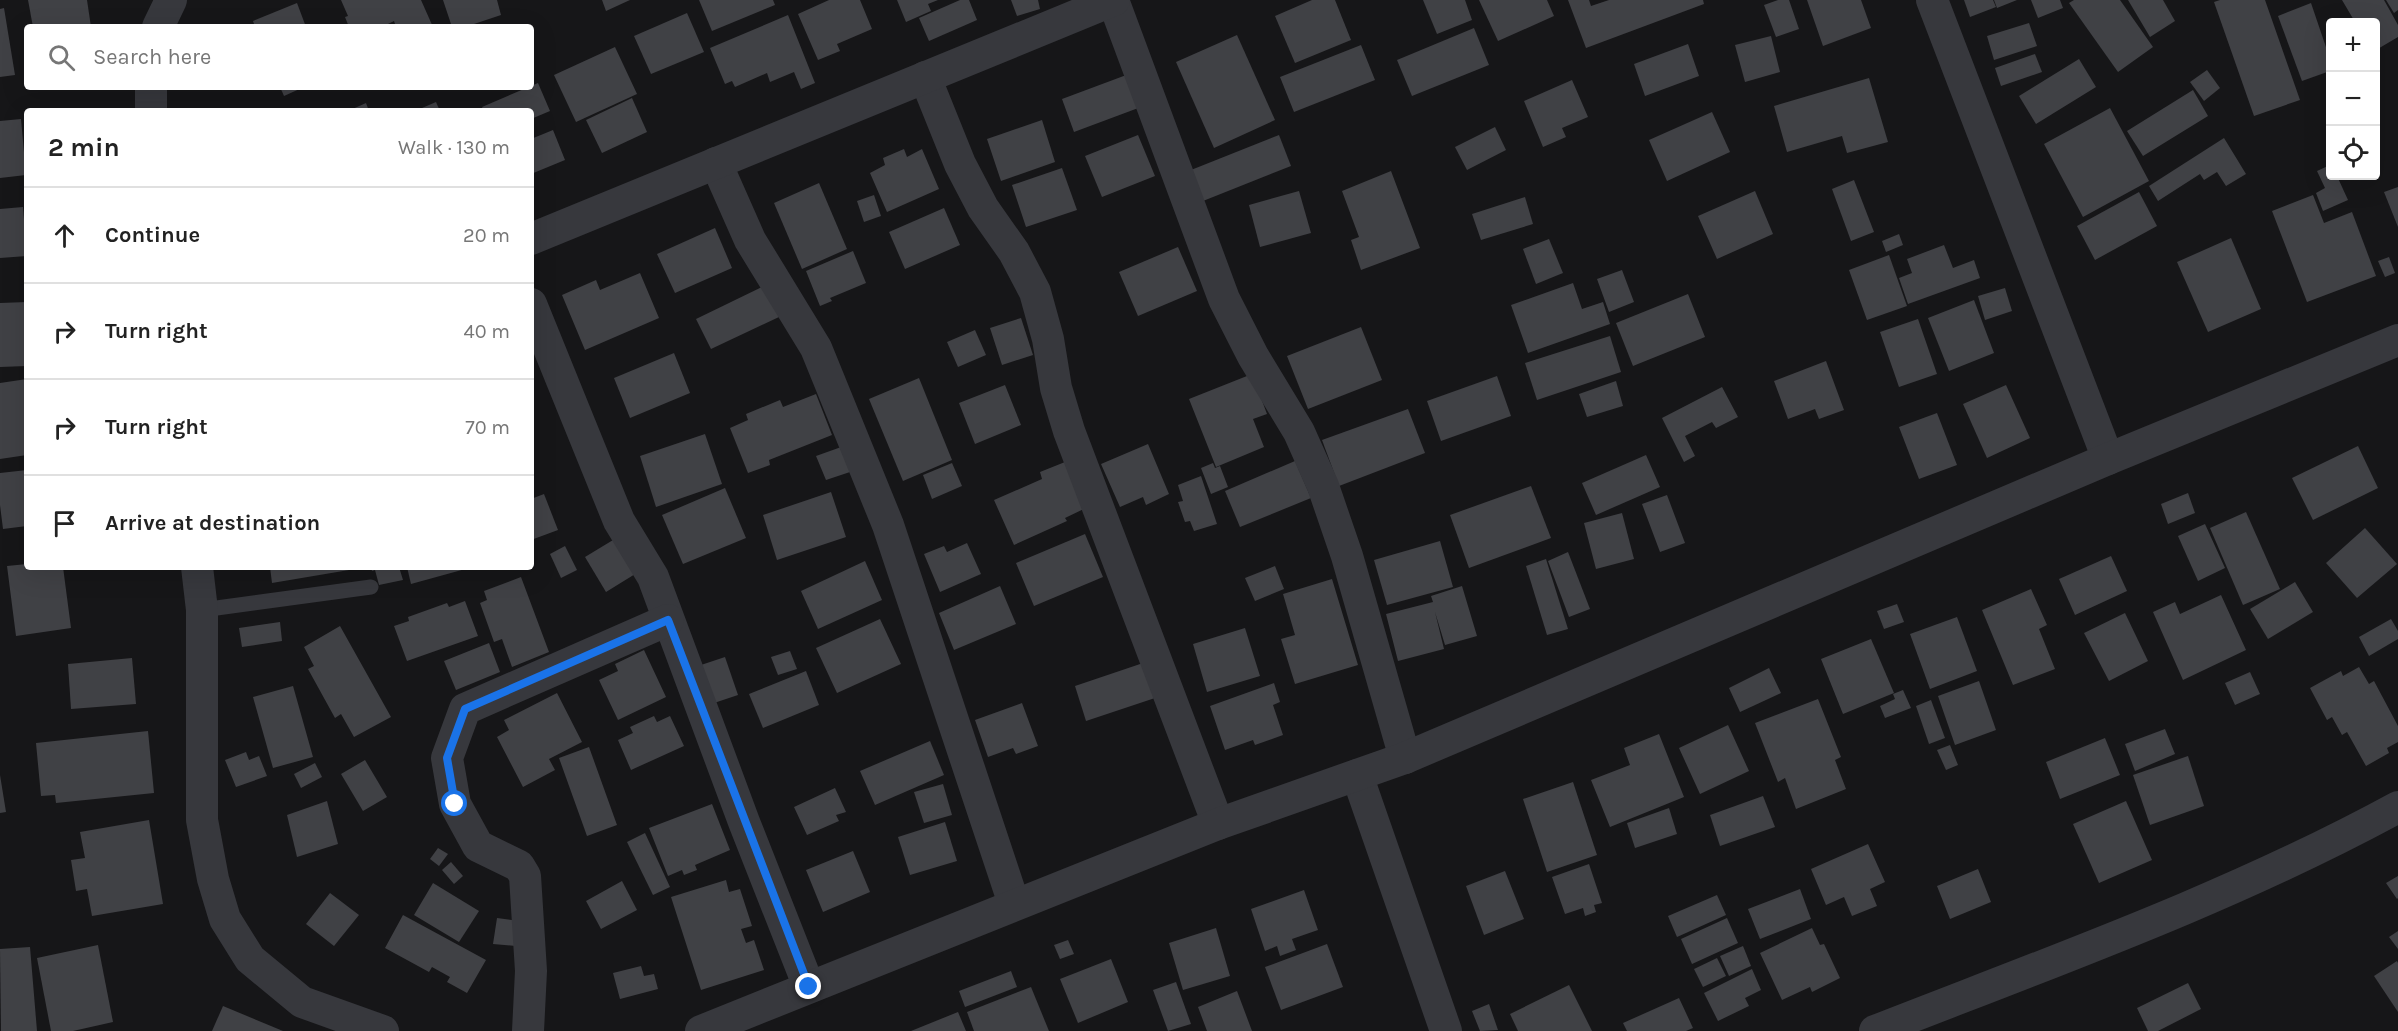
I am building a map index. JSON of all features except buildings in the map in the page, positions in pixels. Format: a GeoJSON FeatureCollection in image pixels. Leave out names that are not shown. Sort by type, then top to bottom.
{"type":"FeatureCollection","features":[{"type":"Feature","properties":{"kind":"street"},"geometry":{"type":"LineString","coordinates":[[159,24],[171,0]]}},
{"type":"Feature","properties":{"kind":"street"},"geometry":{"type":"LineString","coordinates":[[534,238],[1113,0],[1224,299],[1252,356],[1299,432],[1323,486],[1347,556],[1405,758]]}},
{"type":"Feature","properties":{"kind":"street"},"geometry":{"type":"LineString","coordinates":[[1932,0],[2108,459]]}},
{"type":"Feature","properties":{"kind":"street"},"geometry":{"type":"LineString","coordinates":[[925,77],[960,164],[983,208],[1014,252],[1035,292],[1048,339],[1056,388],[1069,430],[1218,824]]}},
{"type":"Feature","properties":{"kind":"street"},"geometry":{"type":"LineString","coordinates":[[151,90],[151,108]]}},
{"type":"Feature","properties":{"kind":"street"},"geometry":{"type":"LineString","coordinates":[[716,163],[750,240],[816,348],[884,514],[1014,904]]}},
{"type":"Feature","properties":{"kind":"street"},"geometry":{"type":"LineString","coordinates":[[534,311],[619,521],[653,576],[809,987]]}},
{"type":"Feature","properties":{"kind":"street"},"geometry":{"type":"LineString","coordinates":[[701,1031],[1218,824],[1405,758],[2108,459],[2398,340]]}},
{"type":"Feature","properties":{"kind":"street"},"geometry":{"type":"LineString","coordinates":[[197,570],[202,610],[202,820],[213,879],[225,919],[250,959],[302,1002],[383,1031]]}},
{"type":"Feature","properties":{"kind":"street"},"geometry":{"type":"LineString","coordinates":[[528,1031],[531,971],[525,876],[519,866],[478,846],[455,804],[447,758],[465,709],[668,620]]}},
{"type":"Feature","properties":{"kind":"street"},"geometry":{"type":"LineString","coordinates":[[1357,775],[1446,1031]]}},
{"type":"Feature","properties":{"kind":"street"},"geometry":{"type":"LineString","coordinates":[[1875,1031],[2242,885],[2344,837],[2398,807]]}},
{"type":"Feature","properties":{"kind":"lane"},"geometry":{"type":"LineString","coordinates":[[202,610],[371,587]]}},
{"type":"Feature","properties":{"kind":"route"},"geometry":{"type":"LineString","coordinates":[[455,804],[447,758],[465,709],[668,620],[809,987]]}}]}
